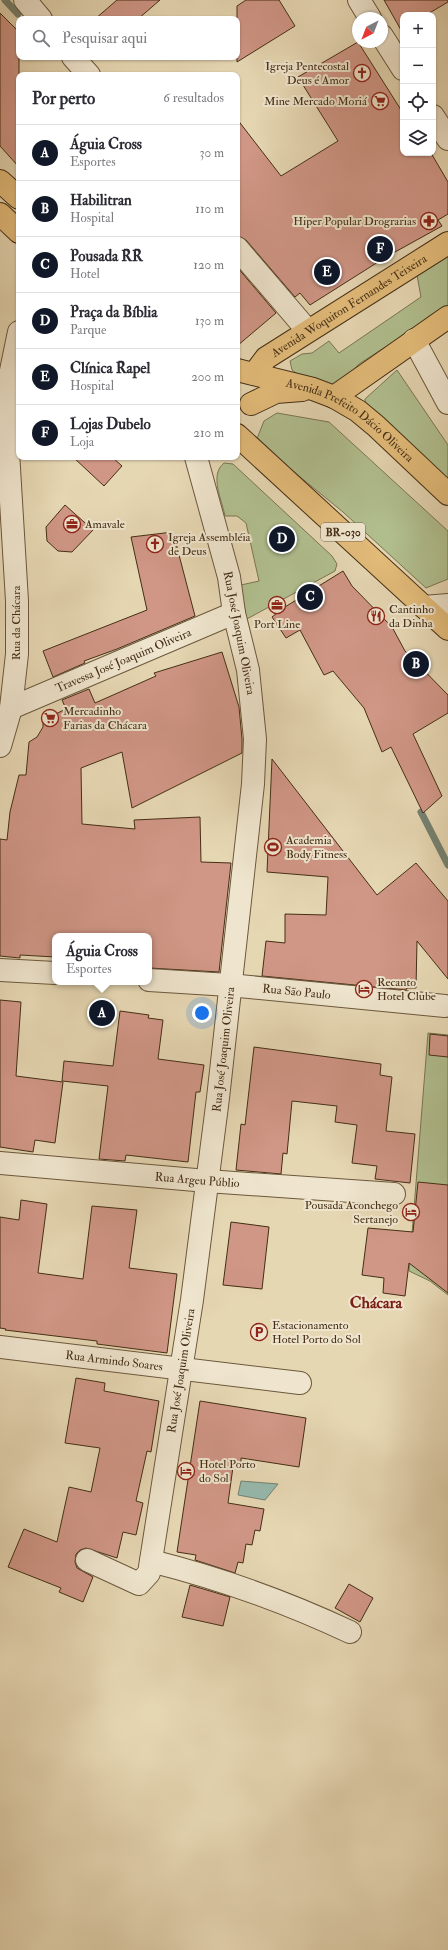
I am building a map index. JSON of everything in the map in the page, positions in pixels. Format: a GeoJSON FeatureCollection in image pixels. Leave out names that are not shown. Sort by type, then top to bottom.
{"type":"FeatureCollection","features":[{"type":"Feature","properties":{"kind":"main road"},"geometry":{"type":"LineString","coordinates":[[0,181],[16,195]]}},
{"type":"Feature","properties":{"kind":"main road"},"geometry":{"type":"LineString","coordinates":[[0,214],[16,229]]}},
{"type":"Feature","properties":{"kind":"main road","name":"Avenida Woquiton Fernandes Teixeira"},"geometry":{"type":"LineString","coordinates":[[246,372],[448,242]]}},
{"type":"Feature","properties":{"kind":"main road"},"geometry":{"type":"LineString","coordinates":[[334,397],[448,317]]}},
{"type":"Feature","properties":{"kind":"main road"},"geometry":{"type":"LineString","coordinates":[[246,372],[251,404]]}},
{"type":"Feature","properties":{"kind":"main road","name":"Avenida Prefeito Dácio Oliveira"},"geometry":{"type":"LineString","coordinates":[[246,372],[313,389],[334,397],[358,411],[448,494]]}},
{"type":"Feature","properties":{"kind":"main road"},"geometry":{"type":"LineString","coordinates":[[240,424],[251,404],[276,392],[313,389]]}},
{"type":"Feature","properties":{"kind":"main road","name":"BR-030"},"geometry":{"type":"LineString","coordinates":[[240,438],[448,629]]}},
{"type":"Feature","properties":{"kind":"street"},"geometry":{"type":"LineString","coordinates":[[25,0],[38,16]]}},
{"type":"Feature","properties":{"kind":"street"},"geometry":{"type":"LineString","coordinates":[[358,0],[366,12]]}},
{"type":"Feature","properties":{"kind":"street"},"geometry":{"type":"LineString","coordinates":[[388,45],[400,64]]}},
{"type":"Feature","properties":{"kind":"street"},"geometry":{"type":"LineString","coordinates":[[76,60],[86,72]]}},
{"type":"Feature","properties":{"kind":"street"},"geometry":{"type":"LineString","coordinates":[[436,120],[448,139]]}},
{"type":"Feature","properties":{"kind":"street"},"geometry":{"type":"LineString","coordinates":[[240,252],[308,331]]}},
{"type":"Feature","properties":{"kind":"street"},"geometry":{"type":"LineString","coordinates":[[414,340],[448,403]]}},
{"type":"Feature","properties":{"kind":"street","name":"Rua da Chácara"},"geometry":{"type":"LineString","coordinates":[[0,746],[11,708],[17,654],[13,434],[8,385],[16,346]]}},
{"type":"Feature","properties":{"kind":"street","name":"Rua José Joaquim Oliveira"},"geometry":{"type":"LineString","coordinates":[[87,1560],[139,1584],[149,1573],[192,1300],[218,1098],[229,985],[253,784],[255,738],[248,670],[234,613],[229,577],[197,460]]}},
{"type":"Feature","properties":{"kind":"street"},"geometry":{"type":"LineString","coordinates":[[424,607],[448,605]]}},
{"type":"Feature","properties":{"kind":"street","name":"Travessa José Joaquim Oliveira"},"geometry":{"type":"LineString","coordinates":[[11,708],[234,613]]}},
{"type":"Feature","properties":{"kind":"street"},"geometry":{"type":"LineString","coordinates":[[0,970],[52,973]]}},
{"type":"Feature","properties":{"kind":"street","name":"Rua São Paulo"},"geometry":{"type":"LineString","coordinates":[[152,980],[229,985],[445,1006]]}},
{"type":"Feature","properties":{"kind":"street","name":"Rua Argeu Públio"},"geometry":{"type":"LineString","coordinates":[[0,1162],[394,1194]]}},
{"type":"Feature","properties":{"kind":"street","name":"Rua Armindo Soares"},"geometry":{"type":"LineString","coordinates":[[0,1347],[300,1383]]}},
{"type":"Feature","properties":{"kind":"street"},"geometry":{"type":"LineString","coordinates":[[151,1561],[201,1574],[314,1615],[350,1632]]}},
{"type":"Feature","properties":{"kind":"green space"},"geometry":{"type":"Polygon","coordinates":[[[448,255],[448,307],[359,364],[339,385],[332,386],[307,381],[292,370],[290,361],[302,354],[312,353],[329,341],[339,353],[421,297],[417,275],[448,255]]]}},
{"type":"Feature","properties":{"kind":"green space"},"geometry":{"type":"Polygon","coordinates":[[[397,370],[448,445],[448,486],[365,411],[365,399],[397,370]]]}},
{"type":"Feature","properties":{"kind":"green space"},"geometry":{"type":"Polygon","coordinates":[[[277,413],[329,422],[448,531],[448,579],[426,588],[343,512],[256,441],[264,421],[277,413]]]}},
{"type":"Feature","properties":{"kind":"green space"},"geometry":{"type":"Polygon","coordinates":[[[224,463],[233,464],[332,556],[337,564],[335,571],[245,620],[241,585],[259,581],[246,523],[237,516],[225,516],[217,481],[217,474],[224,463]]]}},
{"type":"Feature","properties":{"kind":"green space"},"geometry":{"type":"Polygon","coordinates":[[[428,1033],[448,1035],[448,1295],[430,1281],[409,1271],[428,1033]]]}},
{"type":"Feature","properties":{"kind":"water"},"geometry":{"type":"Polygon","coordinates":[[[241,1481],[278,1484],[265,1500],[238,1495],[241,1481]]]}},
{"type":"Feature","properties":{"kind":"building"},"geometry":{"type":"Polygon","coordinates":[[[117,0],[160,0],[141,16],[98,16],[117,0]]]}},
{"type":"Feature","properties":{"kind":"building"},"geometry":{"type":"Polygon","coordinates":[[[246,0],[279,0],[295,26],[237,62],[237,60],[240,60],[240,16],[237,16],[237,6],[246,0]]]}},
{"type":"Feature","properties":{"kind":"building"},"geometry":{"type":"Polygon","coordinates":[[[384,0],[448,0],[448,2],[431,12],[400,12],[400,28],[384,0]]]}},
{"type":"Feature","properties":{"kind":"building"},"geometry":{"type":"Polygon","coordinates":[[[0,13],[16,29],[16,60],[19,60],[19,72],[16,72],[16,164],[0,146],[0,13]]]}},
{"type":"Feature","properties":{"kind":"building"},"geometry":{"type":"Polygon","coordinates":[[[352,46],[352,48],[362,48],[400,108],[400,156],[433,156],[448,182],[448,214],[438,220],[442,226],[386,257],[310,305],[300,293],[295,297],[246,240],[240,237],[240,123],[281,176],[338,141],[298,77],[352,46]]]}},
{"type":"Feature","properties":{"kind":"building"},"geometry":{"type":"Polygon","coordinates":[[[240,271],[276,313],[240,343],[240,271]]]}},
{"type":"Feature","properties":{"kind":"building"},"geometry":{"type":"Polygon","coordinates":[[[76,460],[115,460],[122,466],[104,486],[76,460]]]}},
{"type":"Feature","properties":{"kind":"building"},"geometry":{"type":"Polygon","coordinates":[[[65,505],[93,530],[72,552],[58,551],[47,541],[46,527],[65,505]]]}},
{"type":"Feature","properties":{"kind":"building"},"geometry":{"type":"Polygon","coordinates":[[[173,532],[195,616],[117,649],[84,661],[85,663],[53,677],[43,651],[147,610],[131,537],[173,532]]]}},
{"type":"Feature","properties":{"kind":"building"},"geometry":{"type":"Polygon","coordinates":[[[343,571],[352,586],[392,627],[405,651],[448,695],[448,713],[413,734],[442,796],[423,813],[391,747],[382,752],[364,708],[333,671],[324,675],[300,630],[286,638],[272,617],[285,607],[343,571]]]}},
{"type":"Feature","properties":{"kind":"building"},"geometry":{"type":"Polygon","coordinates":[[[222,652],[239,707],[242,753],[132,808],[122,752],[81,768],[82,824],[135,829],[134,820],[200,817],[201,862],[231,863],[219,972],[152,968],[152,933],[52,933],[52,957],[20,955],[20,958],[0,956],[0,839],[7,840],[10,812],[19,775],[26,775],[29,742],[37,737],[43,727],[43,720],[66,709],[62,700],[89,689],[95,703],[156,676],[154,673],[222,652]]]}},
{"type":"Feature","properties":{"kind":"building"},"geometry":{"type":"Polygon","coordinates":[[[272,759],[377,895],[416,863],[448,901],[448,979],[417,941],[416,988],[407,988],[406,990],[262,976],[266,941],[285,943],[285,914],[326,915],[328,877],[267,872],[272,759]]]}},
{"type":"Feature","properties":{"kind":"building"},"geometry":{"type":"Polygon","coordinates":[[[0,1000],[21,1002],[16,1076],[63,1082],[55,1143],[35,1140],[33,1152],[0,1147],[0,1000]]]}},
{"type":"Feature","properties":{"kind":"building"},"geometry":{"type":"Polygon","coordinates":[[[120,1011],[149,1015],[148,1018],[163,1020],[158,1059],[204,1065],[200,1092],[196,1092],[188,1162],[126,1155],[125,1161],[99,1159],[108,1086],[62,1081],[64,1061],[113,1066],[120,1011]]]}},
{"type":"Feature","properties":{"kind":"building"},"geometry":{"type":"Polygon","coordinates":[[[430,1034],[448,1036],[448,1057],[429,1055],[430,1034]]]}},
{"type":"Feature","properties":{"kind":"building"},"geometry":{"type":"Polygon","coordinates":[[[254,1047],[381,1064],[380,1075],[392,1077],[386,1131],[415,1134],[410,1183],[375,1179],[377,1166],[352,1163],[357,1125],[335,1122],[337,1106],[292,1101],[287,1154],[283,1153],[281,1174],[236,1170],[241,1124],[245,1125],[254,1047]]]}},
{"type":"Feature","properties":{"kind":"building"},"geometry":{"type":"Polygon","coordinates":[[[418,1182],[448,1185],[448,1293],[409,1263],[405,1296],[383,1293],[384,1278],[362,1275],[368,1228],[413,1232],[418,1182]]]}},
{"type":"Feature","properties":{"kind":"building"},"geometry":{"type":"Polygon","coordinates":[[[21,1200],[47,1204],[38,1273],[83,1279],[92,1206],[137,1210],[129,1268],[177,1274],[167,1353],[97,1344],[97,1341],[5,1330],[6,1329],[0,1328],[0,1217],[19,1220],[21,1200]]]}},
{"type":"Feature","properties":{"kind":"building"},"geometry":{"type":"Polygon","coordinates":[[[231,1222],[269,1227],[262,1289],[223,1285],[231,1222]]]}},
{"type":"Feature","properties":{"kind":"building"},"geometry":{"type":"Polygon","coordinates":[[[76,1378],[105,1383],[104,1391],[159,1401],[151,1452],[147,1451],[136,1501],[143,1503],[136,1535],[123,1532],[117,1558],[86,1548],[80,1550],[76,1554],[75,1562],[77,1568],[93,1577],[83,1602],[59,1592],[61,1588],[8,1567],[24,1529],[57,1542],[69,1487],[91,1492],[100,1448],[65,1443],[76,1378]]]}},
{"type":"Feature","properties":{"kind":"building"},"geometry":{"type":"Polygon","coordinates":[[[200,1401],[306,1418],[299,1467],[241,1458],[241,1465],[233,1467],[228,1503],[264,1509],[260,1531],[255,1530],[252,1545],[246,1544],[243,1563],[238,1562],[235,1573],[195,1560],[196,1555],[177,1552],[200,1401]]]}},
{"type":"Feature","properties":{"kind":"building"},"geometry":{"type":"Polygon","coordinates":[[[349,1584],[373,1598],[360,1622],[335,1608],[349,1584]]]}},
{"type":"Feature","properties":{"kind":"building"},"geometry":{"type":"Polygon","coordinates":[[[190,1585],[230,1597],[223,1626],[182,1617],[190,1585]]]}},
{"type":"Feature","properties":{"kind":"waterway"},"geometry":{"type":"LineString","coordinates":[[5,0],[18,14]]}},
{"type":"Feature","properties":{"kind":"waterway"},"geometry":{"type":"LineString","coordinates":[[421,812],[448,865]]}},
{"type":"Feature","properties":{"kind":"place","name":"Igreja Pentecostal Deus é Amor"},"geometry":{"type":"Point","coordinates":[362,73]}},
{"type":"Feature","properties":{"kind":"place","name":"Mine Mercado Moriá"},"geometry":{"type":"Point","coordinates":[380,101]}},
{"type":"Feature","properties":{"kind":"place","name":"Hiper Popular Drograrias"},"geometry":{"type":"Point","coordinates":[429,221]}},
{"type":"Feature","properties":{"kind":"place","name":"Lojas Dubelo"},"geometry":{"type":"Point","coordinates":[380,249]}},
{"type":"Feature","properties":{"kind":"place","name":"Clínica Rapel"},"geometry":{"type":"Point","coordinates":[327,272]}},
{"type":"Feature","properties":{"kind":"place","name":"Amavale"},"geometry":{"type":"Point","coordinates":[72,524]}},
{"type":"Feature","properties":{"kind":"place","name":"Praça da Bíblia"},"geometry":{"type":"Point","coordinates":[282,539]}},
{"type":"Feature","properties":{"kind":"place","name":"Igreja Assembléia de Deus"},"geometry":{"type":"Point","coordinates":[155,544]}},
{"type":"Feature","properties":{"kind":"place","name":"Pousada RR"},"geometry":{"type":"Point","coordinates":[310,597]}},
{"type":"Feature","properties":{"kind":"place","name":"Port Line"},"geometry":{"type":"Point","coordinates":[277,605]}},
{"type":"Feature","properties":{"kind":"place","name":"Cantinho da Dinha"},"geometry":{"type":"Point","coordinates":[376,616]}},
{"type":"Feature","properties":{"kind":"place","name":"Habilitran"},"geometry":{"type":"Point","coordinates":[416,664]}},
{"type":"Feature","properties":{"kind":"place","name":"Mercadinho Farias da Chácara"},"geometry":{"type":"Point","coordinates":[50,718]}},
{"type":"Feature","properties":{"kind":"place","name":"Academia Body Fitness"},"geometry":{"type":"Point","coordinates":[273,847]}},
{"type":"Feature","properties":{"kind":"place","name":"Recanto Hotel Clube"},"geometry":{"type":"Point","coordinates":[364,989]}},
{"type":"Feature","properties":{"kind":"place","name":"Águia Cross"},"geometry":{"type":"Point","coordinates":[102,1013]}},
{"type":"Feature","properties":{"kind":"place","name":"Pousada Aconchego Sertanejo"},"geometry":{"type":"Point","coordinates":[411,1212]}},
{"type":"Feature","properties":{"kind":"place","name":"Estacionamento Hotel Porto do Sol"},"geometry":{"type":"Point","coordinates":[259,1332]}},
{"type":"Feature","properties":{"kind":"place","name":"Hotel Porto do Sol"},"geometry":{"type":"Point","coordinates":[186,1471]}},
{"type":"Feature","properties":{"kind":"district","name":"Chácara"},"geometry":{"type":"Point","coordinates":[376,1303]}}]}
